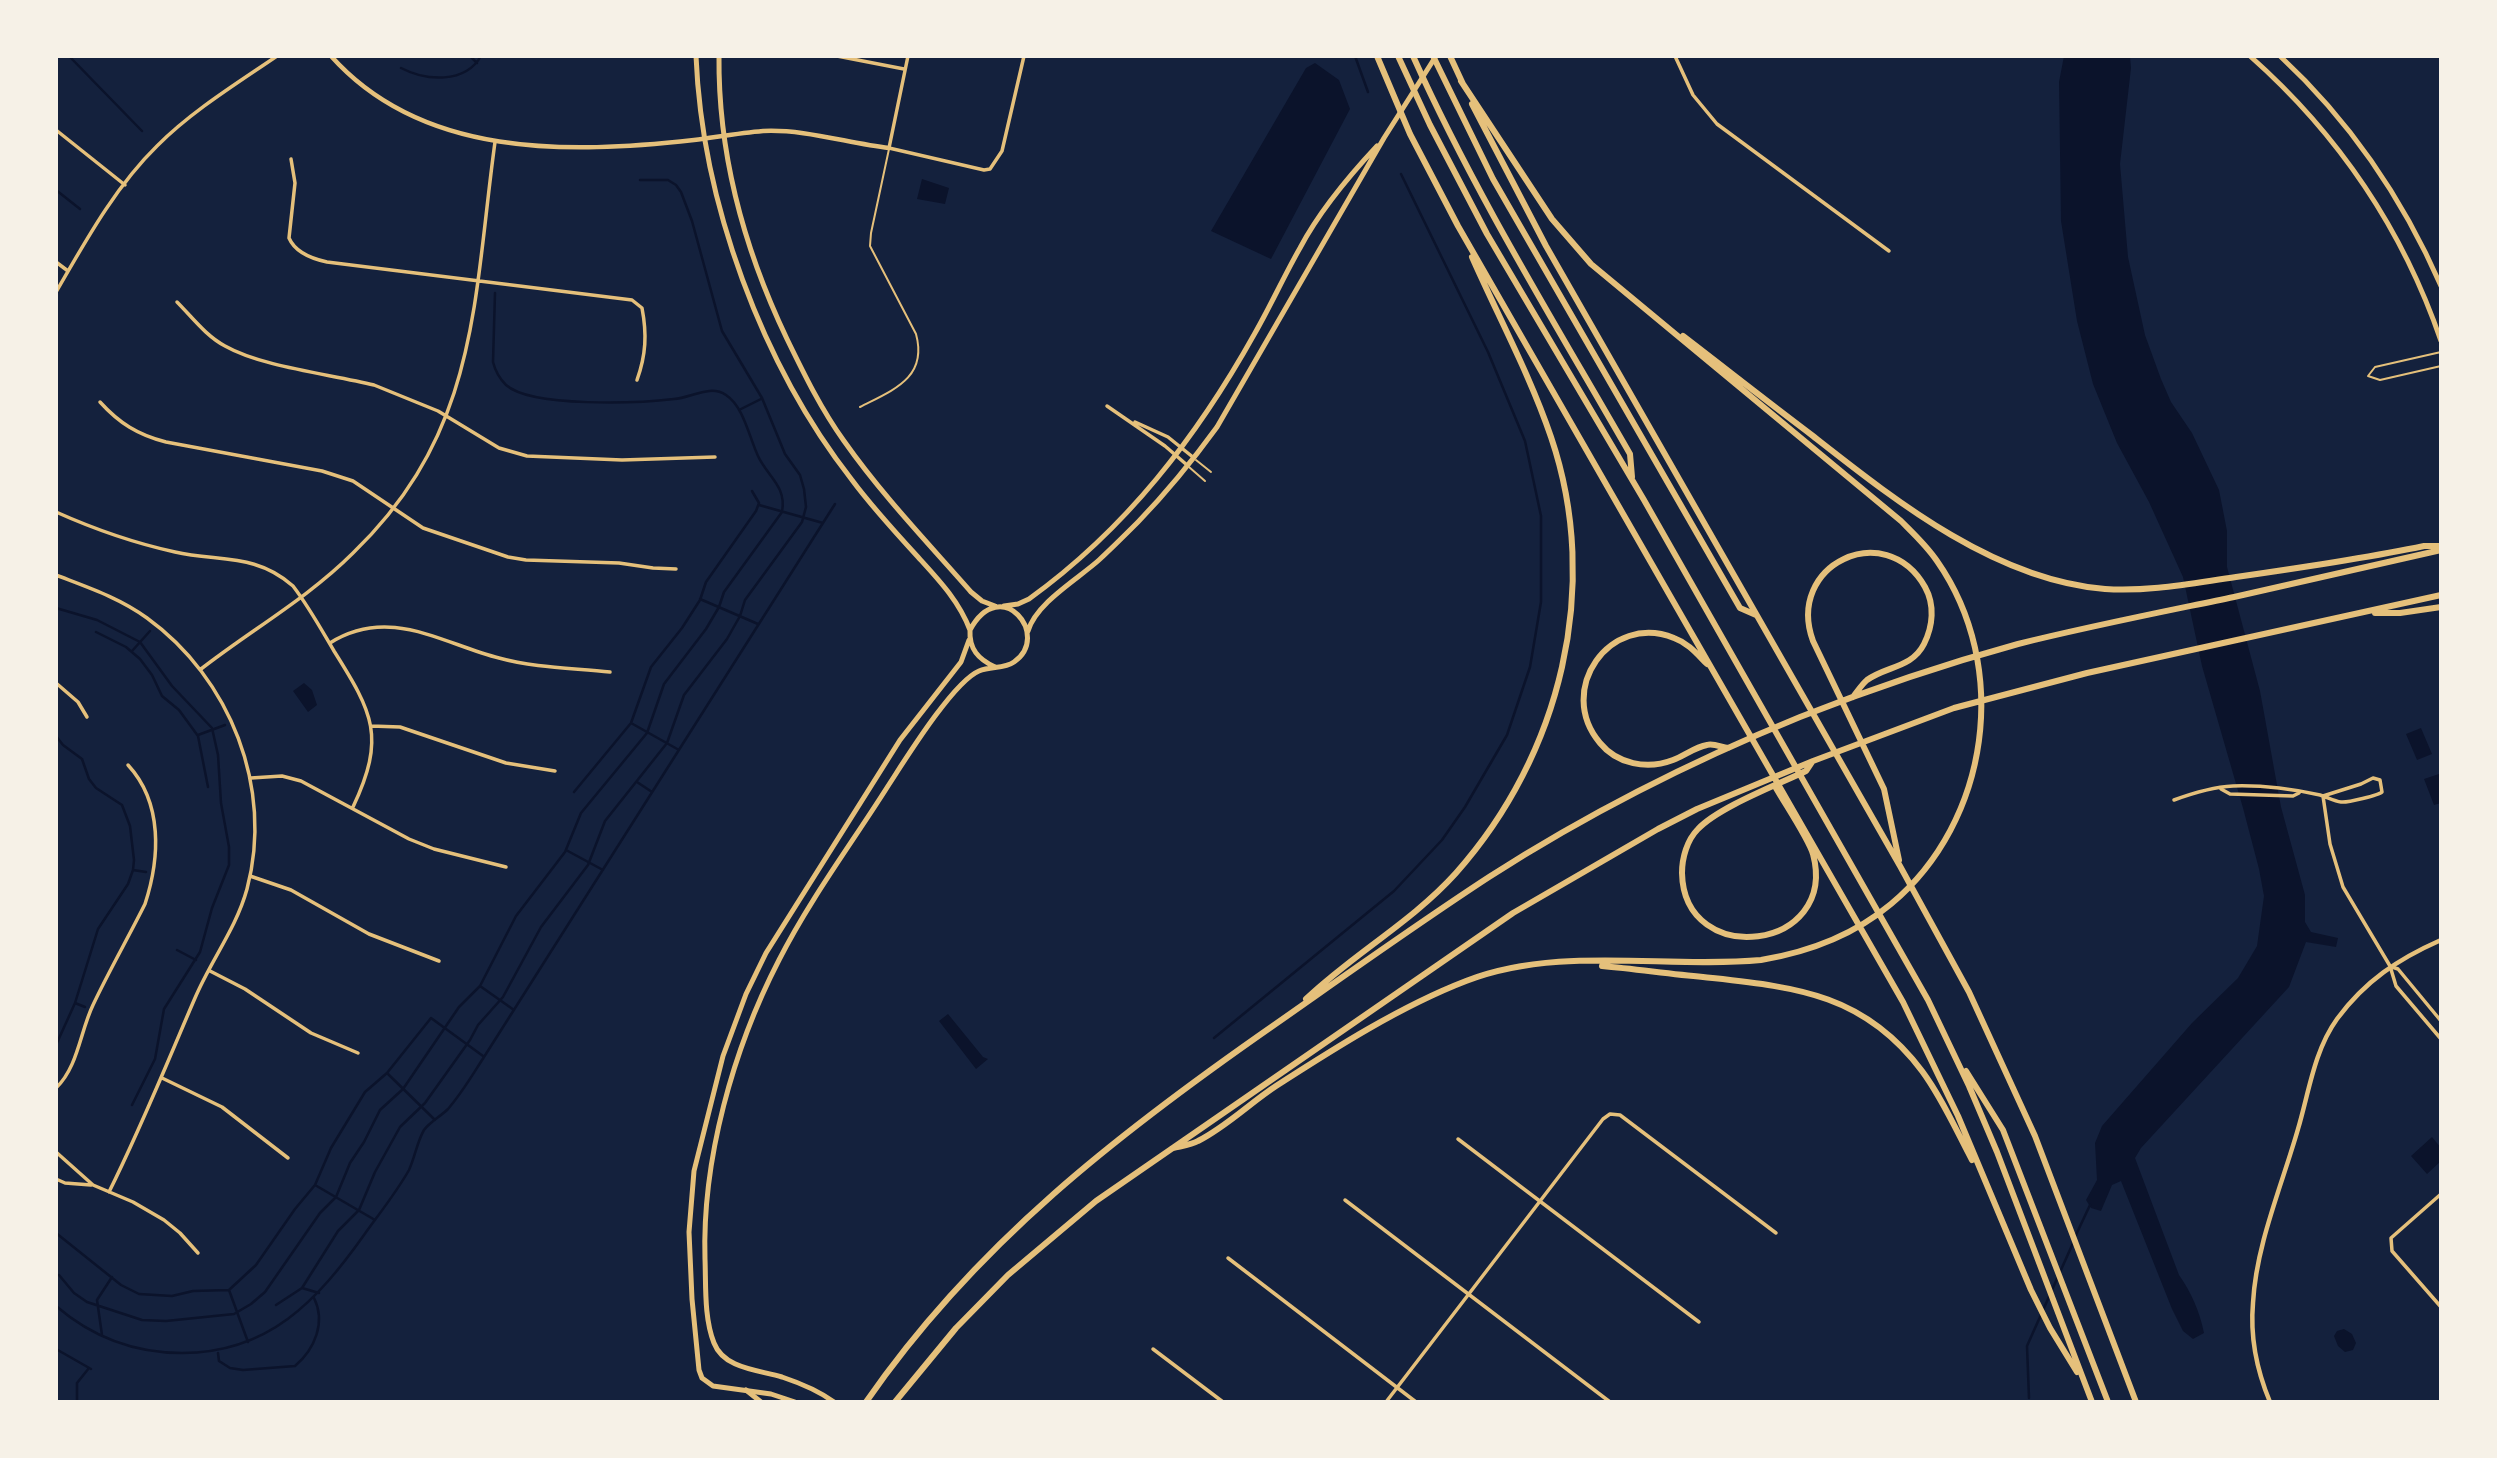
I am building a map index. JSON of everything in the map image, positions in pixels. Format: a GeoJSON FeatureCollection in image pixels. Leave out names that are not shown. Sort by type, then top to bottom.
{"type":"FeatureCollection","features":[{"type":"Feature","properties":{"kind":"highway"},"geometry":{"type":"LineString","coordinates":[[1377,56],[1410,134],[1458,226],[1903,1002],[1953,1105],[2031,1290],[2050,1328],[2086,1385]]}},
{"type":"Feature","properties":{"kind":"highway"},"geometry":{"type":"LineString","coordinates":[[1398,56],[1471,204],[1905,958],[1952,1049],[1993,1142],[2092,1402]]}},
{"type":"Feature","properties":{"kind":"highway"},"geometry":{"type":"LineString","coordinates":[[1413,56],[1488,208],[1630,454],[1633,482]]}},
{"type":"Feature","properties":{"kind":"highway"},"geometry":{"type":"LineString","coordinates":[[1435,56],[1499,191],[1650,454],[1740,608],[1758,616]]}},
{"type":"Feature","properties":{"kind":"highway"},"geometry":{"type":"LineString","coordinates":[[1450,56],[1501,163],[1546,246],[1946,947],[1990,1034],[2035,1136],[2136,1402]]}},
{"type":"Feature","properties":{"kind":"highway"},"geometry":{"type":"LineString","coordinates":[[1173,1148],[1197,1142],[1276,1086],[1394,1016],[1468,980],[1534,964],[1761,960],[1795,953],[1845,934],[1890,904],[1925,869],[1955,821],[1968,792],[1982,723],[1980,679],[1971,634],[1958,599],[1942,569],[1901,521],[1591,264],[1552,219],[1461,81]]}},
{"type":"Feature","properties":{"kind":"highway"},"geometry":{"type":"LineString","coordinates":[[1292,1013],[1326,980],[1425,903],[1468,858],[1497,821],[1524,775],[1544,731],[1560,677],[1573,587],[1571,531],[1562,481],[1551,437],[1541,412],[1458,226]]}},
{"type":"Feature","properties":{"kind":"highway"},"geometry":{"type":"LineString","coordinates":[[1591,264],[1851,466],[1916,512],[1988,555],[2033,574],[2086,586],[2122,589],[2182,585],[2347,562],[2424,547],[2441,548]]}},
{"type":"Feature","properties":{"kind":"highway"},"geometry":{"type":"LineString","coordinates":[[866,1402],[942,1305],[991,1251],[1035,1209],[1152,1112],[1502,869],[1623,799],[1728,748],[1853,698],[1861,692],[1957,662],[2018,644],[2441,548]]}},
{"type":"Feature","properties":{"kind":"highway"},"geometry":{"type":"LineString","coordinates":[[1861,692],[1866,681],[1911,661],[1923,646],[1931,621],[1932,611],[1927,592],[1916,574],[1902,562],[1875,553],[1849,556],[1825,572],[1810,597],[1807,621],[1813,641],[1884,789],[1900,866]]}},
{"type":"Feature","properties":{"kind":"highway"},"geometry":{"type":"LineString","coordinates":[[895,1402],[956,1328],[1008,1275],[1096,1201],[1513,913],[1658,829],[1813,761],[1954,708],[2031,687],[2441,595]]}},
{"type":"Feature","properties":{"kind":"highway"},"geometry":{"type":"LineString","coordinates":[[2362,613],[2400,613],[2441,607]]}},
{"type":"Feature","properties":{"kind":"highway"},"geometry":{"type":"LineString","coordinates":[[1714,671],[1689,646],[1673,637],[1653,633],[1634,635],[1608,647],[1596,661],[1584,687],[1584,713],[1602,746],[1618,758],[1635,764],[1650,765],[1671,761],[1708,744],[1728,748]]}},
{"type":"Feature","properties":{"kind":"highway"},"geometry":{"type":"LineString","coordinates":[[1765,761],[1773,783],[1812,853],[1815,879],[1809,900],[1797,917],[1776,932],[1749,938],[1723,932],[1700,917],[1687,896],[1682,872],[1687,845],[1699,827],[1713,816],[1754,796],[1806,771],[1813,761]]}},
{"type":"Feature","properties":{"kind":"highway"},"geometry":{"type":"LineString","coordinates":[[1569,962],[1777,985],[1817,995],[1854,1011],[1891,1038],[1921,1070],[1988,1187]]}},
{"type":"Feature","properties":{"kind":"highway"},"geometry":{"type":"LineString","coordinates":[[1952,1049],[2003,1130],[2108,1402]]}},
{"type":"Feature","properties":{"kind":"main road"},"geometry":{"type":"LineString","coordinates":[[696,56],[704,138],[720,211],[753,305],[795,394],[845,472],[958,603],[970,634],[972,650],[995,667]]}},
{"type":"Feature","properties":{"kind":"main road"},"geometry":{"type":"LineString","coordinates":[[719,56],[723,136],[736,202],[753,261],[775,313],[824,411],[876,483],[971,592],[982,601],[995,606],[1029,600],[1084,555],[1183,449],[1255,333],[1312,228],[1350,175],[1384,138]]}},
{"type":"Feature","properties":{"kind":"main road"},"geometry":{"type":"LineString","coordinates":[[834,1402],[805,1386],[749,1369],[724,1357],[715,1345],[706,1298],[704,1233],[709,1173],[737,1061],[760,1000],[803,918],[909,754],[940,711],[968,678],[982,670],[1013,663],[1022,655],[1027,645],[1031,623],[1042,608],[1140,520],[1188,466],[1217,427],[1257,361],[1296,287],[1435,56]]}},
{"type":"Feature","properties":{"kind":"main road"},"geometry":{"type":"LineString","coordinates":[[2250,56],[2336,145],[2367,190],[2399,243],[2423,293],[2441,341]]}},
{"type":"Feature","properties":{"kind":"main road"},"geometry":{"type":"LineString","coordinates":[[2280,56],[2325,102],[2368,155],[2407,217],[2441,286]]}},
{"type":"Feature","properties":{"kind":"main road"},"geometry":{"type":"LineString","coordinates":[[795,1402],[771,1394],[713,1386],[702,1378],[699,1370],[689,1232],[697,1160],[723,1056],[746,994],[766,953],[900,740],[961,662],[980,614],[995,606]]}},
{"type":"Feature","properties":{"kind":"main road"},"geometry":{"type":"LineString","coordinates":[[1003,606],[1016,613],[1028,632]]}},
{"type":"Feature","properties":{"kind":"main road"},"geometry":{"type":"LineString","coordinates":[[789,917],[803,918]]}},
{"type":"Feature","properties":{"kind":"main road"},"geometry":{"type":"LineString","coordinates":[[746,1390],[761,1402]]}},
{"type":"Feature","properties":{"kind":"street"},"geometry":{"type":"LineString","coordinates":[[56,292],[96,226],[148,155],[175,129],[277,56]]}},
{"type":"Feature","properties":{"kind":"street"},"geometry":{"type":"LineString","coordinates":[[331,56],[370,91],[408,116],[448,131],[495,142],[600,146],[763,131],[790,132],[889,148],[990,169],[1002,151],[1024,56]]}},
{"type":"Feature","properties":{"kind":"street"},"geometry":{"type":"LineString","coordinates":[[837,56],[905,69]]}},
{"type":"Feature","properties":{"kind":"street"},"geometry":{"type":"LineString","coordinates":[[889,148],[908,56]]}},
{"type":"Feature","properties":{"kind":"street"},"geometry":{"type":"LineString","coordinates":[[1675,56],[1693,95],[1717,124],[1889,251]]}},
{"type":"Feature","properties":{"kind":"street"},"geometry":{"type":"LineString","coordinates":[[56,130],[125,185]]}},
{"type":"Feature","properties":{"kind":"street"},"geometry":{"type":"LineString","coordinates":[[201,669],[353,554],[393,509],[416,477],[447,416],[466,357],[479,280],[495,142]]}},
{"type":"Feature","properties":{"kind":"street"},"geometry":{"type":"LineString","coordinates":[[291,159],[295,183],[289,237],[297,249],[327,262],[636,301],[642,308],[646,341],[637,380]]}},
{"type":"Feature","properties":{"kind":"street"},"geometry":{"type":"LineString","coordinates":[[56,262],[68,271]]}},
{"type":"Feature","properties":{"kind":"street"},"geometry":{"type":"LineString","coordinates":[[177,302],[216,340],[250,357],[374,385],[408,397],[447,416],[499,448],[527,456],[622,460],[715,457]]}},
{"type":"Feature","properties":{"kind":"street"},"geometry":{"type":"LineString","coordinates":[[100,401],[125,426],[146,436],[333,473],[369,490],[393,509],[430,531],[508,557],[676,569]]}},
{"type":"Feature","properties":{"kind":"street"},"geometry":{"type":"LineString","coordinates":[[1107,406],[1130,420],[1188,466]]}},
{"type":"Feature","properties":{"kind":"street"},"geometry":{"type":"LineString","coordinates":[[1130,420],[1160,433],[1194,458]]}},
{"type":"Feature","properties":{"kind":"street"},"geometry":{"type":"LineString","coordinates":[[56,512],[125,538],[177,553],[256,564],[287,581],[300,596],[362,695],[371,726],[372,751],[369,769],[353,807]]}},
{"type":"Feature","properties":{"kind":"street"},"geometry":{"type":"LineString","coordinates":[[56,575],[105,594],[136,611],[174,640],[201,669],[233,724],[251,778],[254,830],[250,876],[233,929],[196,996],[162,1078],[109,1192]]}},
{"type":"Feature","properties":{"kind":"street"},"geometry":{"type":"LineString","coordinates":[[330,643],[360,630],[396,628],[432,635],[516,662],[610,672]]}},
{"type":"Feature","properties":{"kind":"street"},"geometry":{"type":"LineString","coordinates":[[56,683],[78,702],[87,717]]}},
{"type":"Feature","properties":{"kind":"street"},"geometry":{"type":"LineString","coordinates":[[371,726],[400,727],[495,760],[555,771]]}},
{"type":"Feature","properties":{"kind":"street"},"geometry":{"type":"LineString","coordinates":[[56,1088],[71,1066],[92,1006],[150,890],[156,842],[154,822],[145,788],[128,765]]}},
{"type":"Feature","properties":{"kind":"street"},"geometry":{"type":"LineString","coordinates":[[251,778],[292,778],[314,786],[421,844],[506,867]]}},
{"type":"Feature","properties":{"kind":"street"},"geometry":{"type":"LineString","coordinates":[[2174,800],[2202,790],[2230,786],[2290,789],[2342,803],[2376,796],[2382,792],[2383,787],[2380,780],[2373,778],[2323,796]]}},
{"type":"Feature","properties":{"kind":"street"},"geometry":{"type":"LineString","coordinates":[[2221,789],[2230,794],[2293,796],[2300,793]]}},
{"type":"Feature","properties":{"kind":"street"},"geometry":{"type":"LineString","coordinates":[[2323,796],[2330,844],[2343,887],[2390,966],[2396,986],[2441,1039]]}},
{"type":"Feature","properties":{"kind":"street"},"geometry":{"type":"LineString","coordinates":[[250,876],[291,890],[369,934],[439,961]]}},
{"type":"Feature","properties":{"kind":"street"},"geometry":{"type":"LineString","coordinates":[[2270,1402],[2258,1370],[2252,1307],[2258,1267],[2313,1070],[2328,1032],[2360,991],[2390,966],[2441,940]]}},
{"type":"Feature","properties":{"kind":"street"},"geometry":{"type":"LineString","coordinates":[[2390,966],[2398,969],[2441,1021]]}},
{"type":"Feature","properties":{"kind":"street"},"geometry":{"type":"LineString","coordinates":[[210,971],[245,989],[302,1028],[358,1053]]}},
{"type":"Feature","properties":{"kind":"street"},"geometry":{"type":"LineString","coordinates":[[162,1078],[222,1107],[288,1158]]}},
{"type":"Feature","properties":{"kind":"street"},"geometry":{"type":"LineString","coordinates":[[1386,1402],[1602,1119],[1610,1114],[1620,1115],[1776,1233]]}},
{"type":"Feature","properties":{"kind":"street"},"geometry":{"type":"LineString","coordinates":[[1458,1139],[1699,1322]]}},
{"type":"Feature","properties":{"kind":"street"},"geometry":{"type":"LineString","coordinates":[[56,1152],[93,1185],[144,1207],[164,1220],[198,1253]]}},
{"type":"Feature","properties":{"kind":"street"},"geometry":{"type":"LineString","coordinates":[[56,1178],[73,1184],[93,1185]]}},
{"type":"Feature","properties":{"kind":"street"},"geometry":{"type":"LineString","coordinates":[[2441,1194],[2391,1238],[2392,1251],[2441,1307]]}},
{"type":"Feature","properties":{"kind":"street"},"geometry":{"type":"LineString","coordinates":[[1345,1200],[1610,1402]]}},
{"type":"Feature","properties":{"kind":"street"},"geometry":{"type":"LineString","coordinates":[[1228,1258],[1416,1402]]}},
{"type":"Feature","properties":{"kind":"street"},"geometry":{"type":"LineString","coordinates":[[1153,1349],[1223,1402]]}},
{"type":"Feature","properties":{"kind":"lane"},"geometry":{"type":"LineString","coordinates":[[860,407],[901,386],[919,357],[920,348],[916,334],[870,246],[889,148]]}},
{"type":"Feature","properties":{"kind":"lane"},"geometry":{"type":"LineString","coordinates":[[2441,352],[2375,367],[2368,376],[2380,380],[2441,366]]}},
{"type":"Feature","properties":{"kind":"lane"},"geometry":{"type":"LineString","coordinates":[[1194,458],[1211,472]]}},
{"type":"Feature","properties":{"kind":"lane"},"geometry":{"type":"LineString","coordinates":[[1188,466],[1205,481]]}},
{"type":"Feature","properties":{"kind":"water"},"geometry":{"type":"Polygon","coordinates":[[[2064,56],[2130,56],[2131,68],[2120,164],[2128,257],[2145,335],[2171,402],[2192,433],[2219,490],[2227,531],[2227,567],[2260,691],[2281,807],[2305,895],[2305,922],[2311,932],[2338,938],[2336,947],[2306,942],[2289,987],[2141,1148],[2135,1158],[2179,1275],[2200,1317],[2204,1333],[2193,1339],[2183,1331],[2172,1309],[2121,1181],[2112,1185],[2101,1211],[2091,1208],[2086,1200],[2097,1180],[2095,1143],[2102,1126],[2192,1023],[2238,978],[2257,946],[2264,896],[2243,808],[2202,666],[2183,577],[2149,502],[2117,443],[2093,384],[2077,321],[2061,221],[2059,82],[2064,56]]]}},
{"type":"Feature","properties":{"kind":"water"},"geometry":{"type":"Polygon","coordinates":[[[1315,63],[1339,80],[1350,109],[1271,259],[1211,231],[1306,68],[1315,63]]]}},
{"type":"Feature","properties":{"kind":"water"},"geometry":{"type":"Polygon","coordinates":[[[922,179],[949,188],[945,204],[917,199],[922,179]]]}},
{"type":"Feature","properties":{"kind":"water"},"geometry":{"type":"Polygon","coordinates":[[[304,683],[312,690],[317,705],[308,712],[293,691],[304,683]]]}},
{"type":"Feature","properties":{"kind":"water"},"geometry":{"type":"Polygon","coordinates":[[[2421,728],[2432,754],[2417,760],[2406,734],[2421,728]]]}},
{"type":"Feature","properties":{"kind":"water"},"geometry":{"type":"Polygon","coordinates":[[[2439,774],[2441,803],[2434,805],[2424,779],[2439,774]]]}},
{"type":"Feature","properties":{"kind":"water"},"geometry":{"type":"Polygon","coordinates":[[[948,1014],[983,1057],[988,1059],[976,1069],[939,1021],[948,1014]]]}},
{"type":"Feature","properties":{"kind":"water"},"geometry":{"type":"Polygon","coordinates":[[[2432,1137],[2441,1148],[2441,1161],[2427,1174],[2411,1156],[2432,1137]]]}},
{"type":"Feature","properties":{"kind":"water"},"geometry":{"type":"Polygon","coordinates":[[[2344,1329],[2352,1334],[2356,1343],[2353,1350],[2345,1352],[2338,1346],[2334,1336],[2337,1331],[2344,1329]]]}},
{"type":"Feature","properties":{"kind":"waterway"},"geometry":{"type":"LineString","coordinates":[[69,56],[142,131]]}},
{"type":"Feature","properties":{"kind":"waterway"},"geometry":{"type":"LineString","coordinates":[[470,56],[477,63]]}},
{"type":"Feature","properties":{"kind":"waterway"},"geometry":{"type":"LineString","coordinates":[[401,68],[422,76],[455,76],[465,72],[481,56]]}},
{"type":"Feature","properties":{"kind":"waterway"},"geometry":{"type":"LineString","coordinates":[[1355,56],[1368,92]]}},
{"type":"Feature","properties":{"kind":"waterway"},"geometry":{"type":"LineString","coordinates":[[1214,1038],[1394,891],[1442,840],[1465,807],[1507,735],[1530,667],[1541,602],[1541,516],[1525,441],[1488,352],[1401,174]]}},
{"type":"Feature","properties":{"kind":"waterway"},"geometry":{"type":"LineString","coordinates":[[276,1305],[302,1288],[338,1231],[359,1210],[375,1172],[400,1127],[425,1103],[478,1025],[503,997],[541,927],[588,865],[605,821],[667,743],[684,695],[727,639],[740,616],[745,600],[802,522],[806,507],[800,475],[785,454],[762,398],[722,331],[692,221],[681,192],[668,180],[640,180]]}},
{"type":"Feature","properties":{"kind":"waterway"},"geometry":{"type":"LineString","coordinates":[[56,190],[80,209]]}},
{"type":"Feature","properties":{"kind":"waterway"},"geometry":{"type":"LineString","coordinates":[[59,1275],[74,1293],[87,1302],[142,1320],[166,1321],[234,1314],[265,1292],[320,1213],[336,1197],[350,1163],[380,1110],[403,1089],[459,1007],[480,986],[516,916],[565,852],[581,813],[647,733],[664,684],[706,629],[724,592],[782,512],[782,495],[758,456],[742,415],[732,400],[720,392],[707,391],[658,400],[587,402],[538,397],[506,385],[493,362],[495,293]]}},
{"type":"Feature","properties":{"kind":"waterway"},"geometry":{"type":"LineString","coordinates":[[739,410],[761,399]]}},
{"type":"Feature","properties":{"kind":"waterway"},"geometry":{"type":"LineString","coordinates":[[574,792],[631,723],[651,667],[682,628],[700,600],[706,582],[756,511],[759,503],[752,491]]}},
{"type":"Feature","properties":{"kind":"waterway"},"geometry":{"type":"LineString","coordinates":[[56,1306],[84,1326],[114,1341],[147,1350],[182,1353],[213,1351],[241,1344],[288,1319],[309,1301],[346,1259],[399,1187],[409,1170],[424,1130],[458,1097],[835,504]]}},
{"type":"Feature","properties":{"kind":"waterway"},"geometry":{"type":"LineString","coordinates":[[759,505],[823,523]]}},
{"type":"Feature","properties":{"kind":"waterway"},"geometry":{"type":"LineString","coordinates":[[700,599],[758,624]]}},
{"type":"Feature","properties":{"kind":"waterway"},"geometry":{"type":"LineString","coordinates":[[56,608],[97,620],[140,642],[172,686],[212,728],[218,755],[229,865],[212,908],[200,952],[164,1009],[155,1059],[132,1105]]}},
{"type":"Feature","properties":{"kind":"waterway"},"geometry":{"type":"LineString","coordinates":[[132,651],[150,631]]}},
{"type":"Feature","properties":{"kind":"waterway"},"geometry":{"type":"LineString","coordinates":[[96,632],[126,647],[140,659],[152,675],[162,696],[179,710],[198,736],[208,787]]}},
{"type":"Feature","properties":{"kind":"waterway"},"geometry":{"type":"LineString","coordinates":[[631,723],[679,750]]}},
{"type":"Feature","properties":{"kind":"waterway"},"geometry":{"type":"LineString","coordinates":[[198,735],[225,725]]}},
{"type":"Feature","properties":{"kind":"waterway"},"geometry":{"type":"LineString","coordinates":[[56,736],[63,745],[82,759],[89,779],[96,788],[122,805],[130,826],[134,860],[128,884],[98,929],[75,1003],[56,1045]]}},
{"type":"Feature","properties":{"kind":"waterway"},"geometry":{"type":"LineString","coordinates":[[637,782],[652,792]]}},
{"type":"Feature","properties":{"kind":"waterway"},"geometry":{"type":"LineString","coordinates":[[566,850],[603,870]]}},
{"type":"Feature","properties":{"kind":"waterway"},"geometry":{"type":"LineString","coordinates":[[133,870],[146,872]]}},
{"type":"Feature","properties":{"kind":"waterway"},"geometry":{"type":"LineString","coordinates":[[177,950],[196,960]]}},
{"type":"Feature","properties":{"kind":"waterway"},"geometry":{"type":"LineString","coordinates":[[480,986],[514,1010]]}},
{"type":"Feature","properties":{"kind":"waterway"},"geometry":{"type":"LineString","coordinates":[[75,1003],[85,1007]]}},
{"type":"Feature","properties":{"kind":"waterway"},"geometry":{"type":"LineString","coordinates":[[56,1233],[121,1285],[139,1294],[172,1296],[193,1291],[229,1290],[256,1265],[315,1185],[331,1148],[365,1092],[387,1073],[431,1018],[483,1056]]}},
{"type":"Feature","properties":{"kind":"waterway"},"geometry":{"type":"LineString","coordinates":[[387,1073],[435,1120]]}},
{"type":"Feature","properties":{"kind":"waterway"},"geometry":{"type":"LineString","coordinates":[[315,1185],[375,1220]]}},
{"type":"Feature","properties":{"kind":"waterway"},"geometry":{"type":"LineString","coordinates":[[2075,1237],[2090,1205]]}},
{"type":"Feature","properties":{"kind":"waterway"},"geometry":{"type":"LineString","coordinates":[[2029,1398],[2027,1346],[2073,1243]]}},
{"type":"Feature","properties":{"kind":"waterway"},"geometry":{"type":"LineString","coordinates":[[102,1335],[97,1300],[112,1277]]}},
{"type":"Feature","properties":{"kind":"waterway"},"geometry":{"type":"LineString","coordinates":[[302,1288],[319,1293]]}},
{"type":"Feature","properties":{"kind":"waterway"},"geometry":{"type":"LineString","coordinates":[[229,1290],[248,1342]]}},
{"type":"Feature","properties":{"kind":"waterway"},"geometry":{"type":"LineString","coordinates":[[218,1353],[219,1361],[230,1368],[243,1370],[295,1366],[308,1352],[319,1326],[314,1298]]}},
{"type":"Feature","properties":{"kind":"waterway"},"geometry":{"type":"LineString","coordinates":[[56,1349],[91,1369]]}},
{"type":"Feature","properties":{"kind":"waterway"},"geometry":{"type":"LineString","coordinates":[[77,1402],[77,1383],[89,1368]]}}]}
